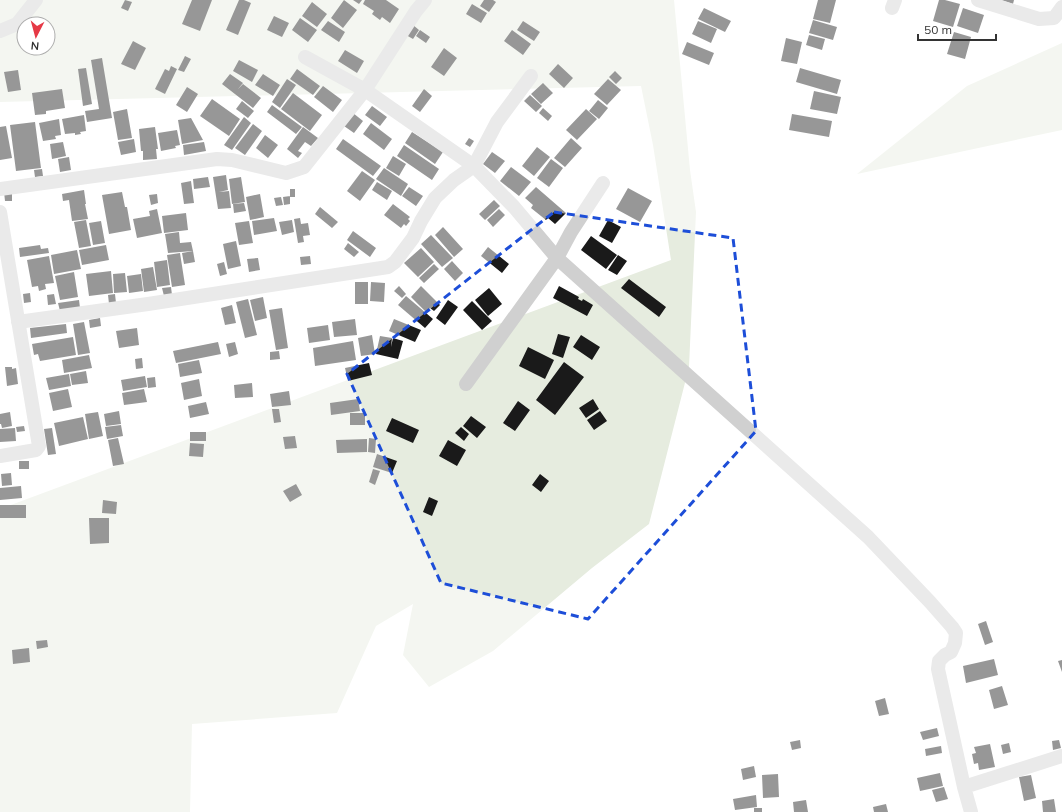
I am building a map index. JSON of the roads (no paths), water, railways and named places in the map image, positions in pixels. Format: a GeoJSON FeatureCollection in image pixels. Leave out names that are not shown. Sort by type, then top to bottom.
{"type":"FeatureCollection","features":[{"type":"Feature","properties":{"kind":"street"},"geometry":{"type":"LineString","coordinates":[[0,31],[17,24],[36,0]]}},
{"type":"Feature","properties":{"kind":"street"},"geometry":{"type":"LineString","coordinates":[[0,189],[218,159],[232,160],[286,173],[304,167],[365,90],[425,0]]}},
{"type":"Feature","properties":{"kind":"street"},"geometry":{"type":"LineString","coordinates":[[978,0],[1039,19],[1054,18],[1062,7]]}},
{"type":"Feature","properties":{"kind":"street"},"geometry":{"type":"LineString","coordinates":[[305,57],[365,90],[474,166],[514,207],[557,258],[868,537],[952,627],[956,633],[955,643],[951,652],[945,655],[939,662],[938,669],[971,812]]}},
{"type":"Feature","properties":{"kind":"street"},"geometry":{"type":"LineString","coordinates":[[18,322],[148,304],[388,267],[395,262],[413,238],[435,198],[454,180],[474,166],[497,122],[531,76]]}},
{"type":"Feature","properties":{"kind":"street"},"geometry":{"type":"LineString","coordinates":[[466,384],[557,258],[571,232],[604,184]]}},
{"type":"Feature","properties":{"kind":"street"},"geometry":{"type":"LineString","coordinates":[[0,212],[39,446],[36,450],[0,456]]}},
{"type":"Feature","properties":{"kind":"street"},"geometry":{"type":"LineString","coordinates":[[964,786],[1062,756]]}}]}
